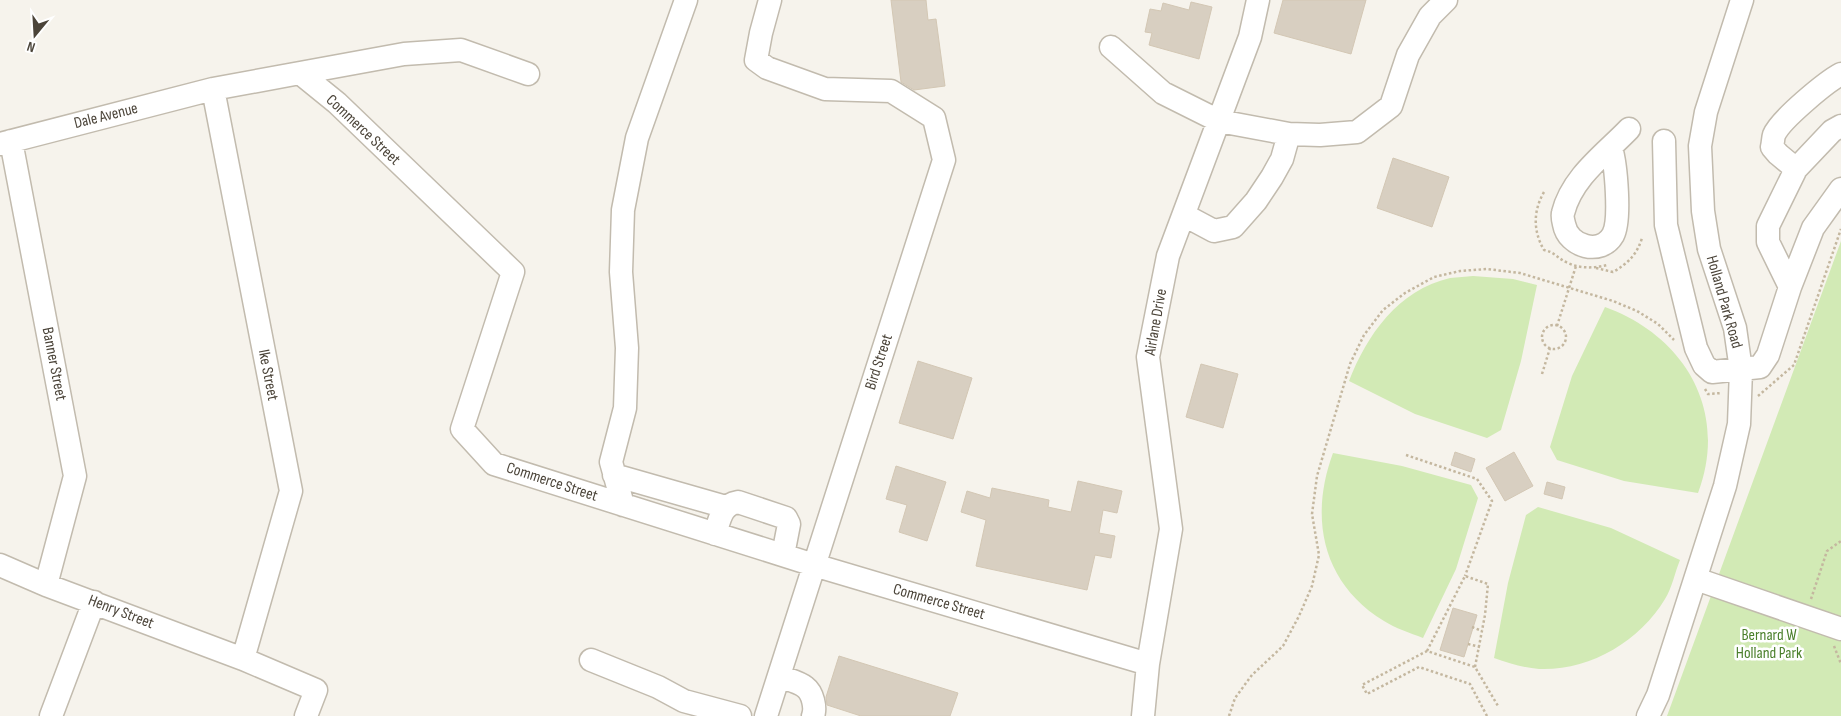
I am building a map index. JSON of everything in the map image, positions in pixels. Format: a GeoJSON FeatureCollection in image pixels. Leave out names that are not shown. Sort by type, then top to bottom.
{"type":"FeatureCollection","features":[{"type":"Feature","properties":{"kind":"street"},"geometry":{"type":"LineString","coordinates":[[623,505],[611,462],[625,408],[627,348],[621,272],[623,210],[637,138],[686,0]]}},
{"type":"Feature","properties":{"kind":"street","name":"Bird Street"},"geometry":{"type":"LineString","coordinates":[[766,716],[944,160],[934,118],[890,91],[825,88],[767,68],[756,60],[770,0]]}},
{"type":"Feature","properties":{"kind":"street","name":"Airlane Drive"},"geometry":{"type":"LineString","coordinates":[[1143,716],[1148,664],[1171,529],[1148,357],[1168,256],[1250,37],[1258,0]]}},
{"type":"Feature","properties":{"kind":"street"},"geometry":{"type":"LineString","coordinates":[[1111,47],[1163,94],[1219,121],[1289,134],[1320,135],[1358,132],[1391,106],[1408,54],[1430,16],[1446,0]]}},
{"type":"Feature","properties":{"kind":"street","name":"Holland Park Road"},"geometry":{"type":"LineString","coordinates":[[1648,716],[1658,695],[1725,486],[1739,424],[1741,370],[1735,328],[1708,240],[1703,212],[1700,146],[1706,112],[1742,0]]}},
{"type":"Feature","properties":{"kind":"street"},"geometry":{"type":"LineString","coordinates":[[213,89],[404,54],[461,50],[528,74]]}},
{"type":"Feature","properties":{"kind":"street","name":"Commerce Street"},"geometry":{"type":"LineString","coordinates":[[300,73],[336,103],[513,272],[462,429],[494,464],[814,566],[1148,664]]}},
{"type":"Feature","properties":{"kind":"street"},"geometry":{"type":"LineString","coordinates":[[1796,169],[1772,147],[1774,135],[1799,107],[1841,74]]}},
{"type":"Feature","properties":{"kind":"street","name":"Dale Avenue"},"geometry":{"type":"LineString","coordinates":[[5,143],[213,89]]}},
{"type":"Feature","properties":{"kind":"street","name":"Ike Street"},"geometry":{"type":"LineString","coordinates":[[213,89],[291,492],[243,659]]}},
{"type":"Feature","properties":{"kind":"street"},"geometry":{"type":"LineString","coordinates":[[1790,287],[1768,242],[1768,226],[1796,169],[1832,131],[1841,126]]}},
{"type":"Feature","properties":{"kind":"street"},"geometry":{"type":"LineString","coordinates":[[1610,148],[1629,129]]}},
{"type":"Feature","properties":{"kind":"street"},"geometry":{"type":"LineString","coordinates":[[1184,215],[1214,231],[1233,227],[1256,201],[1272,177],[1282,160],[1289,134]]}},
{"type":"Feature","properties":{"kind":"street"},"geometry":{"type":"LineString","coordinates":[[1664,141],[1666,225],[1696,348],[1704,365],[1712,372],[1760,367],[1768,355],[1790,287],[1813,228],[1841,189]]}},
{"type":"Feature","properties":{"kind":"street","name":"Banner Street"},"geometry":{"type":"LineString","coordinates":[[5,143],[75,476],[46,584]]}},
{"type":"Feature","properties":{"kind":"street"},"geometry":{"type":"LineString","coordinates":[[614,475],[726,508]]}},
{"type":"Feature","properties":{"kind":"street"},"geometry":{"type":"LineString","coordinates":[[715,534],[723,511],[730,503],[738,502],[786,518],[789,524],[783,555]]}},
{"type":"Feature","properties":{"kind":"street","name":"Henry Street"},"geometry":{"type":"LineString","coordinates":[[0,565],[243,659],[316,690],[306,716]]}},
{"type":"Feature","properties":{"kind":"street"},"geometry":{"type":"LineString","coordinates":[[1696,579],[1841,629]]}},
{"type":"Feature","properties":{"kind":"street"},"geometry":{"type":"LineString","coordinates":[[51,716],[94,602]]}},
{"type":"Feature","properties":{"kind":"street"},"geometry":{"type":"LineString","coordinates":[[591,660],[651,684],[684,701],[740,716]]}},
{"type":"Feature","properties":{"kind":"street"},"geometry":{"type":"LineString","coordinates":[[779,676],[805,687],[816,709],[813,716]]}},
{"type":"Feature","properties":{"kind":"path"},"geometry":{"type":"LineString","coordinates":[[1544,192],[1536,210],[1537,233],[1544,250],[1553,252]]}},
{"type":"Feature","properties":{"kind":"path"},"geometry":{"type":"LineString","coordinates":[[1704,386],[1708,394],[1726,393],[1739,397],[1756,398],[1794,365],[1841,229]]}},
{"type":"Feature","properties":{"kind":"path"},"geometry":{"type":"LineString","coordinates":[[1594,268],[1613,272],[1624,266],[1639,248],[1642,238]]}},
{"type":"Feature","properties":{"kind":"path"},"geometry":{"type":"LineString","coordinates":[[1557,326],[1576,266]]}},
{"type":"Feature","properties":{"kind":"path"},"geometry":{"type":"LineString","coordinates":[[1229,716],[1235,698],[1252,675],[1283,646],[1312,586],[1319,554],[1312,514],[1318,476],[1350,364],[1364,335],[1383,310],[1405,293],[1434,277],[1460,270],[1487,269],[1520,273],[1613,301],[1637,311],[1658,324],[1676,341]]}},
{"type":"Feature","properties":{"kind":"path"},"geometry":{"type":"LineString","coordinates":[[1557,326],[1564,331],[1566,338],[1559,347],[1550,348],[1543,341],[1543,333],[1548,327],[1557,326]]}},
{"type":"Feature","properties":{"kind":"path"},"geometry":{"type":"LineString","coordinates":[[1542,374],[1550,348]]}},
{"type":"Feature","properties":{"kind":"path"},"geometry":{"type":"LineString","coordinates":[[1406,455],[1478,478],[1492,501],[1465,576],[1427,651],[1362,685],[1366,694],[1419,668],[1470,684],[1487,716]]}},
{"type":"Feature","properties":{"kind":"path"},"geometry":{"type":"LineString","coordinates":[[1805,616],[1827,551],[1841,541]]}},
{"type":"Feature","properties":{"kind":"path"},"geometry":{"type":"LineString","coordinates":[[1465,576],[1488,584],[1476,667],[1498,706]]}},
{"type":"Feature","properties":{"kind":"path"},"geometry":{"type":"LineString","coordinates":[[1472,627],[1482,631]]}},
{"type":"Feature","properties":{"kind":"path"},"geometry":{"type":"LineString","coordinates":[[1468,644],[1480,647]]}},
{"type":"Feature","properties":{"kind":"path"},"geometry":{"type":"LineString","coordinates":[[1427,651],[1476,667]]}},
{"type":"Feature","properties":{"kind":"green space","name":"Bernard W Holland Park"},"geometry":{"type":"Polygon","coordinates":[[[1841,241],[1841,716],[1667,716],[1841,241]]]}},
{"type":"Feature","properties":{"kind":"green space"},"geometry":{"type":"Polygon","coordinates":[[[1473,276],[1513,279],[1537,285],[1521,361],[1501,430],[1487,438],[1415,414],[1349,381],[1356,364],[1375,331],[1400,304],[1431,284],[1450,278],[1473,276]]]}},
{"type":"Feature","properties":{"kind":"green space"},"geometry":{"type":"Polygon","coordinates":[[[1605,307],[1633,320],[1658,337],[1678,357],[1693,380],[1703,406],[1708,433],[1706,463],[1698,493],[1624,481],[1557,460],[1550,447],[1572,376],[1605,307]]]}},
{"type":"Feature","properties":{"kind":"green space"},"geometry":{"type":"Polygon","coordinates":[[[1333,453],[1402,466],[1471,485],[1478,498],[1456,569],[1423,638],[1388,624],[1363,606],[1346,588],[1334,568],[1326,547],[1322,525],[1322,501],[1333,453]]]}},
{"type":"Feature","properties":{"kind":"green space"},"geometry":{"type":"Polygon","coordinates":[[[1538,507],[1611,528],[1680,560],[1672,585],[1665,599],[1641,628],[1627,641],[1611,651],[1576,665],[1539,669],[1528,668],[1494,658],[1508,583],[1526,515],[1538,507]]]}},
{"type":"Feature","properties":{"kind":"building"},"geometry":{"type":"Polygon","coordinates":[[[891,0],[926,0],[928,20],[936,19],[945,86],[914,90],[901,82],[891,0]]]}},
{"type":"Feature","properties":{"kind":"building"},"geometry":{"type":"Polygon","coordinates":[[[1283,0],[1366,0],[1351,54],[1274,33],[1283,0]]]}},
{"type":"Feature","properties":{"kind":"building"},"geometry":{"type":"Polygon","coordinates":[[[1191,2],[1212,7],[1199,59],[1149,45],[1152,33],[1145,32],[1150,9],[1161,11],[1163,3],[1189,10],[1191,2]]]}},
{"type":"Feature","properties":{"kind":"building"},"geometry":{"type":"Polygon","coordinates":[[[1393,158],[1449,177],[1432,227],[1377,208],[1393,158]]]}},
{"type":"Feature","properties":{"kind":"building"},"geometry":{"type":"Polygon","coordinates":[[[918,361],[972,378],[953,439],[899,423],[918,361]]]}},
{"type":"Feature","properties":{"kind":"building"},"geometry":{"type":"Polygon","coordinates":[[[1201,364],[1238,374],[1223,428],[1186,417],[1201,364]]]}},
{"type":"Feature","properties":{"kind":"building"},"geometry":{"type":"Polygon","coordinates":[[[1455,452],[1475,459],[1471,472],[1451,465],[1455,452]]]}},
{"type":"Feature","properties":{"kind":"building"},"geometry":{"type":"Polygon","coordinates":[[[1514,452],[1533,486],[1505,501],[1486,468],[1514,452]]]}},
{"type":"Feature","properties":{"kind":"building"},"geometry":{"type":"Polygon","coordinates":[[[896,466],[946,482],[927,541],[899,532],[907,505],[886,499],[896,466]]]}},
{"type":"Feature","properties":{"kind":"building"},"geometry":{"type":"Polygon","coordinates":[[[1078,481],[1122,491],[1117,513],[1103,510],[1099,533],[1115,536],[1111,558],[1095,555],[1087,590],[976,566],[986,520],[961,512],[967,491],[990,498],[992,488],[1049,500],[1048,507],[1071,512],[1078,481]]]}},
{"type":"Feature","properties":{"kind":"building"},"geometry":{"type":"Polygon","coordinates":[[[1547,482],[1565,487],[1562,499],[1544,494],[1547,482]]]}},
{"type":"Feature","properties":{"kind":"building"},"geometry":{"type":"Polygon","coordinates":[[[1453,608],[1477,615],[1464,657],[1440,650],[1453,608]]]}},
{"type":"Feature","properties":{"kind":"building"},"geometry":{"type":"Polygon","coordinates":[[[839,656],[958,693],[950,716],[861,716],[827,705],[826,697],[839,656]]]}}]}
